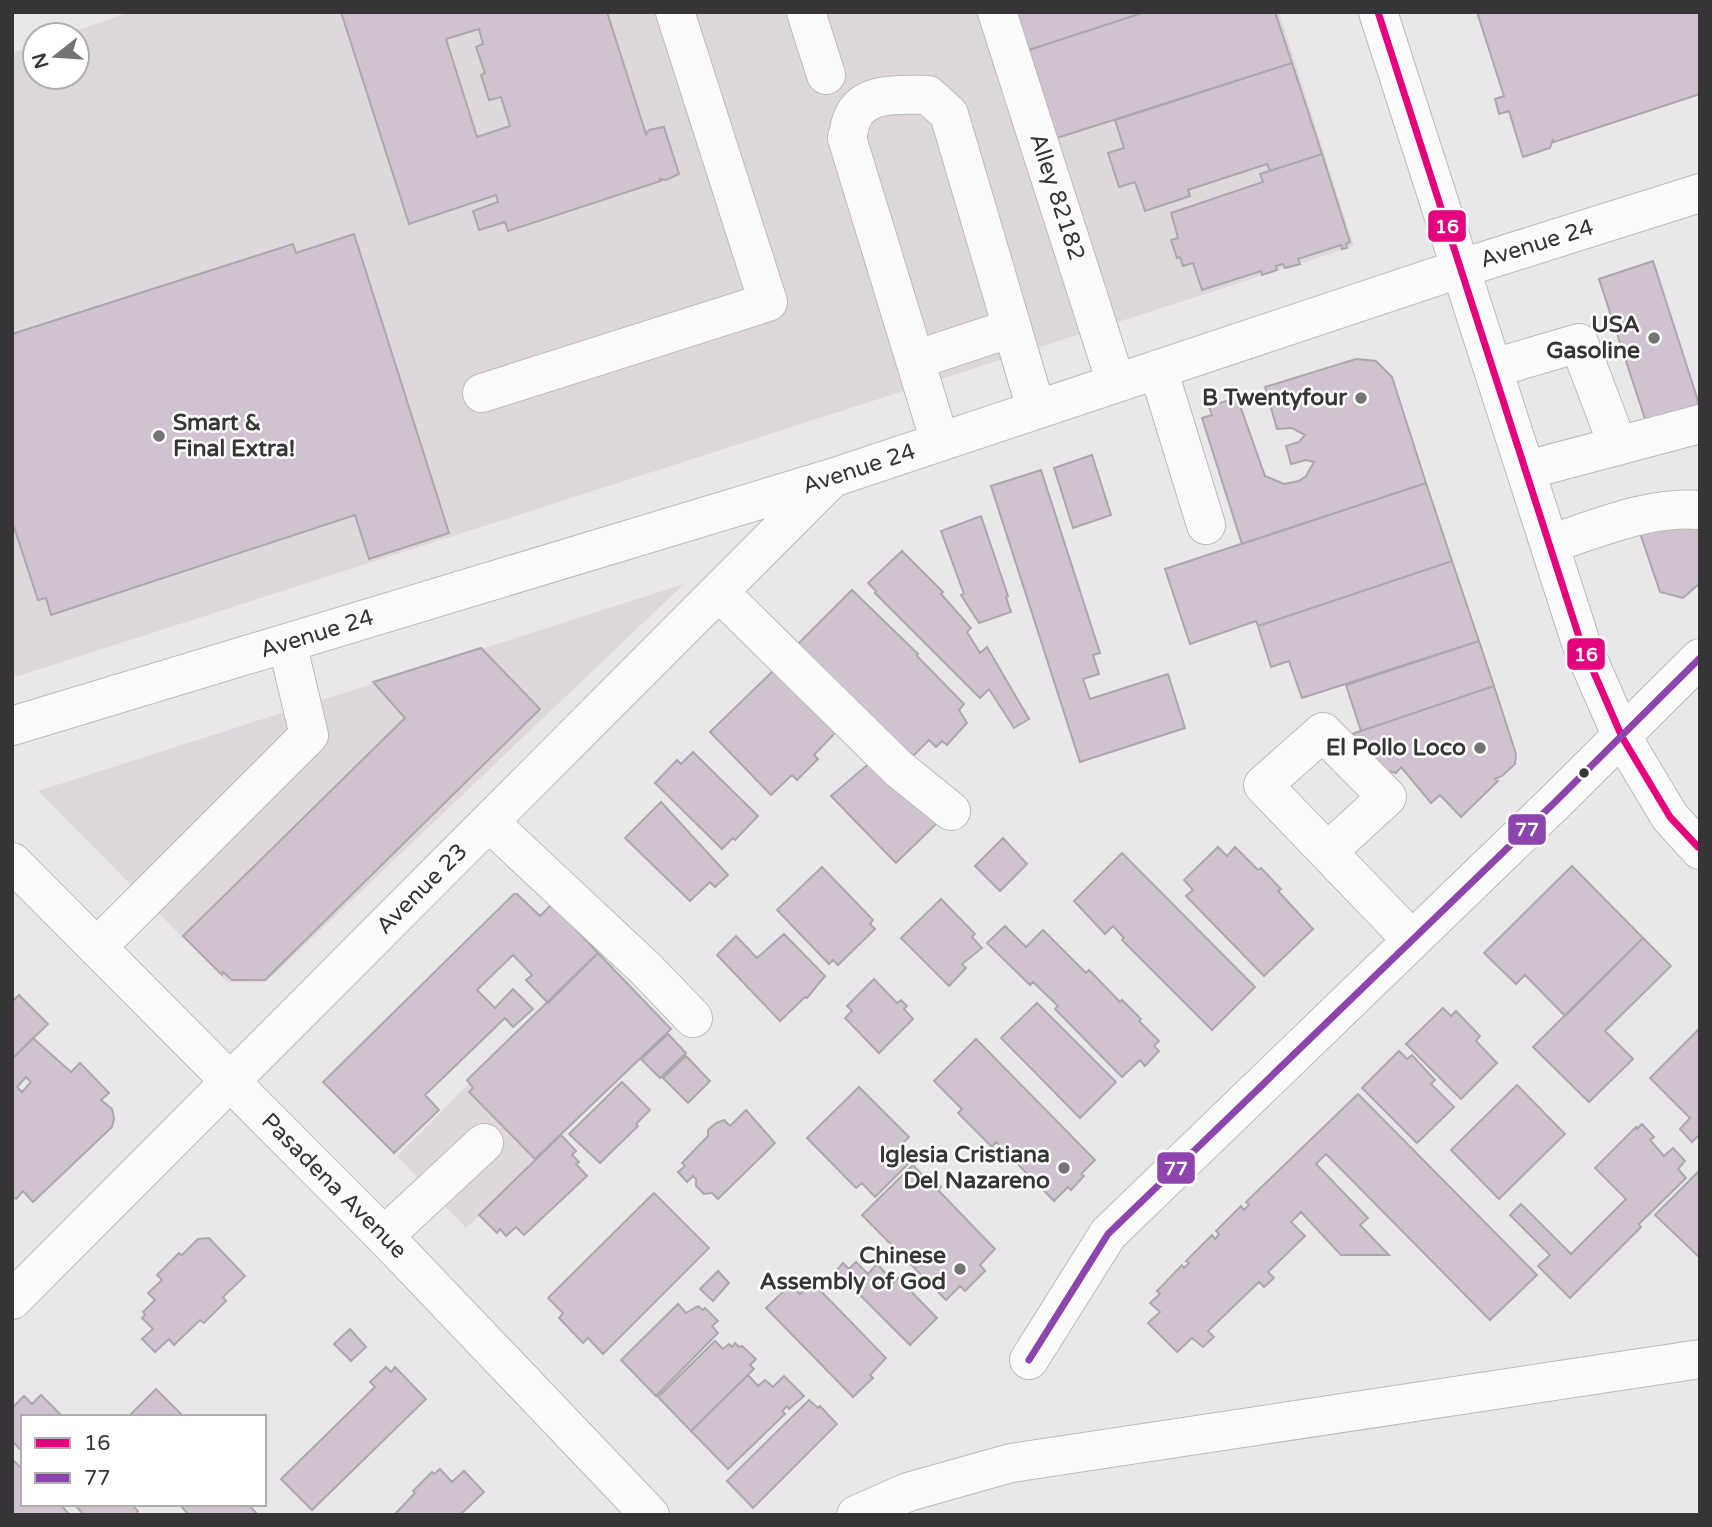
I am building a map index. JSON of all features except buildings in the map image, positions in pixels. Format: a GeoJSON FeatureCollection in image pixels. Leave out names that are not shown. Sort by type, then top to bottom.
{"type":"FeatureCollection","features":[{"type":"Feature","properties":{"kind":"street"},"geometry":{"type":"LineString","coordinates":[[482,393],[768,302],[675,12]]}},
{"type":"Feature","properties":{"kind":"street"},"geometry":{"type":"LineString","coordinates":[[806,12],[826,75]]}},
{"type":"Feature","properties":{"kind":"street","name":"Alley 82182"},"geometry":{"type":"LineString","coordinates":[[998,12],[1116,383]]}},
{"type":"Feature","properties":{"kind":"street"},"geometry":{"type":"LineString","coordinates":[[1378,12],[1581,643],[1622,737],[1670,817],[1700,850]]}},
{"type":"Feature","properties":{"kind":"street"},"geometry":{"type":"LineString","coordinates":[[940,442],[847,138],[853,114],[867,102],[894,94],[928,95],[949,114],[1036,409]]}},
{"type":"Feature","properties":{"kind":"street","name":"Avenue 24"},"geometry":{"type":"LineString","coordinates":[[12,726],[832,478],[1461,268],[1700,193]]}},
{"type":"Feature","properties":{"kind":"street"},"geometry":{"type":"LineString","coordinates":[[915,360],[1012,328]]}},
{"type":"Feature","properties":{"kind":"street"},"geometry":{"type":"LineString","coordinates":[[1494,369],[1580,344],[1618,446]]}},
{"type":"Feature","properties":{"kind":"street"},"geometry":{"type":"LineString","coordinates":[[1158,369],[1206,526]]}},
{"type":"Feature","properties":{"kind":"street"},"geometry":{"type":"LineString","coordinates":[[1527,470],[1700,424]]}},
{"type":"Feature","properties":{"kind":"street","name":"Avenue 23"},"geometry":{"type":"LineString","coordinates":[[19,1278],[231,1081],[832,478]]}},
{"type":"Feature","properties":{"kind":"street"},"geometry":{"type":"LineString","coordinates":[[1550,544],[1641,514],[1674,508],[1700,510]]}},
{"type":"Feature","properties":{"kind":"street"},"geometry":{"type":"LineString","coordinates":[[719,592],[899,769],[951,811]]}},
{"type":"Feature","properties":{"kind":"street"},"geometry":{"type":"LineString","coordinates":[[97,947],[309,735],[287,643]]}},
{"type":"Feature","properties":{"kind":"street"},"geometry":{"type":"LineString","coordinates":[[1029,1360],[1108,1234],[1622,737],[1700,658]]}},
{"type":"Feature","properties":{"kind":"street"},"geometry":{"type":"LineString","coordinates":[[489,822],[646,969],[693,1018]]}},
{"type":"Feature","properties":{"kind":"street"},"geometry":{"type":"LineString","coordinates":[[1327,852],[1412,940]]}},
{"type":"Feature","properties":{"kind":"street","name":"Pasadena Avenue"},"geometry":{"type":"LineString","coordinates":[[12,862],[384,1236],[650,1515]]}},
{"type":"Feature","properties":{"kind":"street"},"geometry":{"type":"LineString","coordinates":[[384,1236],[484,1143]]}},
{"type":"Feature","properties":{"kind":"street"},"geometry":{"type":"LineString","coordinates":[[856,1515],[908,1492],[1011,1463],[1700,1359]]}},
{"type":"Feature","properties":{"kind":"shaded area"},"geometry":{"type":"Polygon","coordinates":[[[130,12],[1279,12],[1354,246],[12,678],[12,53],[21,50],[21,91],[91,91],[91,26],[130,12]]]}},
{"type":"Feature","properties":{"kind":"shaded area"},"geometry":{"type":"Polygon","coordinates":[[[684,584],[266,982],[228,983],[38,791],[684,584]]]}},
{"type":"Feature","properties":{"kind":"shaded area"},"geometry":{"type":"Polygon","coordinates":[[[598,953],[671,1029],[466,1228],[397,1156],[598,953]]]}},
{"type":"Feature","properties":{"kind":"transit line","name":"16"},"geometry":{"type":"LineString","coordinates":[[1378,12],[1581,643],[1622,737],[1670,817],[1698,847]]}},
{"type":"Feature","properties":{"kind":"transit line","name":"77"},"geometry":{"type":"LineString","coordinates":[[1029,1360],[1108,1234],[1553,804],[1700,658]]}},
{"type":"Feature","properties":{"kind":"place","name":"USA Gasoline"},"geometry":{"type":"Point","coordinates":[1654,338]}},
{"type":"Feature","properties":{"kind":"place","name":"B Twentyfour"},"geometry":{"type":"Point","coordinates":[1361,398]}},
{"type":"Feature","properties":{"kind":"place","name":"Smart & Final Extra!"},"geometry":{"type":"Point","coordinates":[159,436]}},
{"type":"Feature","properties":{"kind":"place","name":"El Pollo Loco"},"geometry":{"type":"Point","coordinates":[1480,748]}},
{"type":"Feature","properties":{"kind":"place","name":"Iglesia Cristiana Del Nazareno"},"geometry":{"type":"Point","coordinates":[1064,1168]}},
{"type":"Feature","properties":{"kind":"place","name":"Chinese Assembly of God"},"geometry":{"type":"Point","coordinates":[960,1269]}}]}
